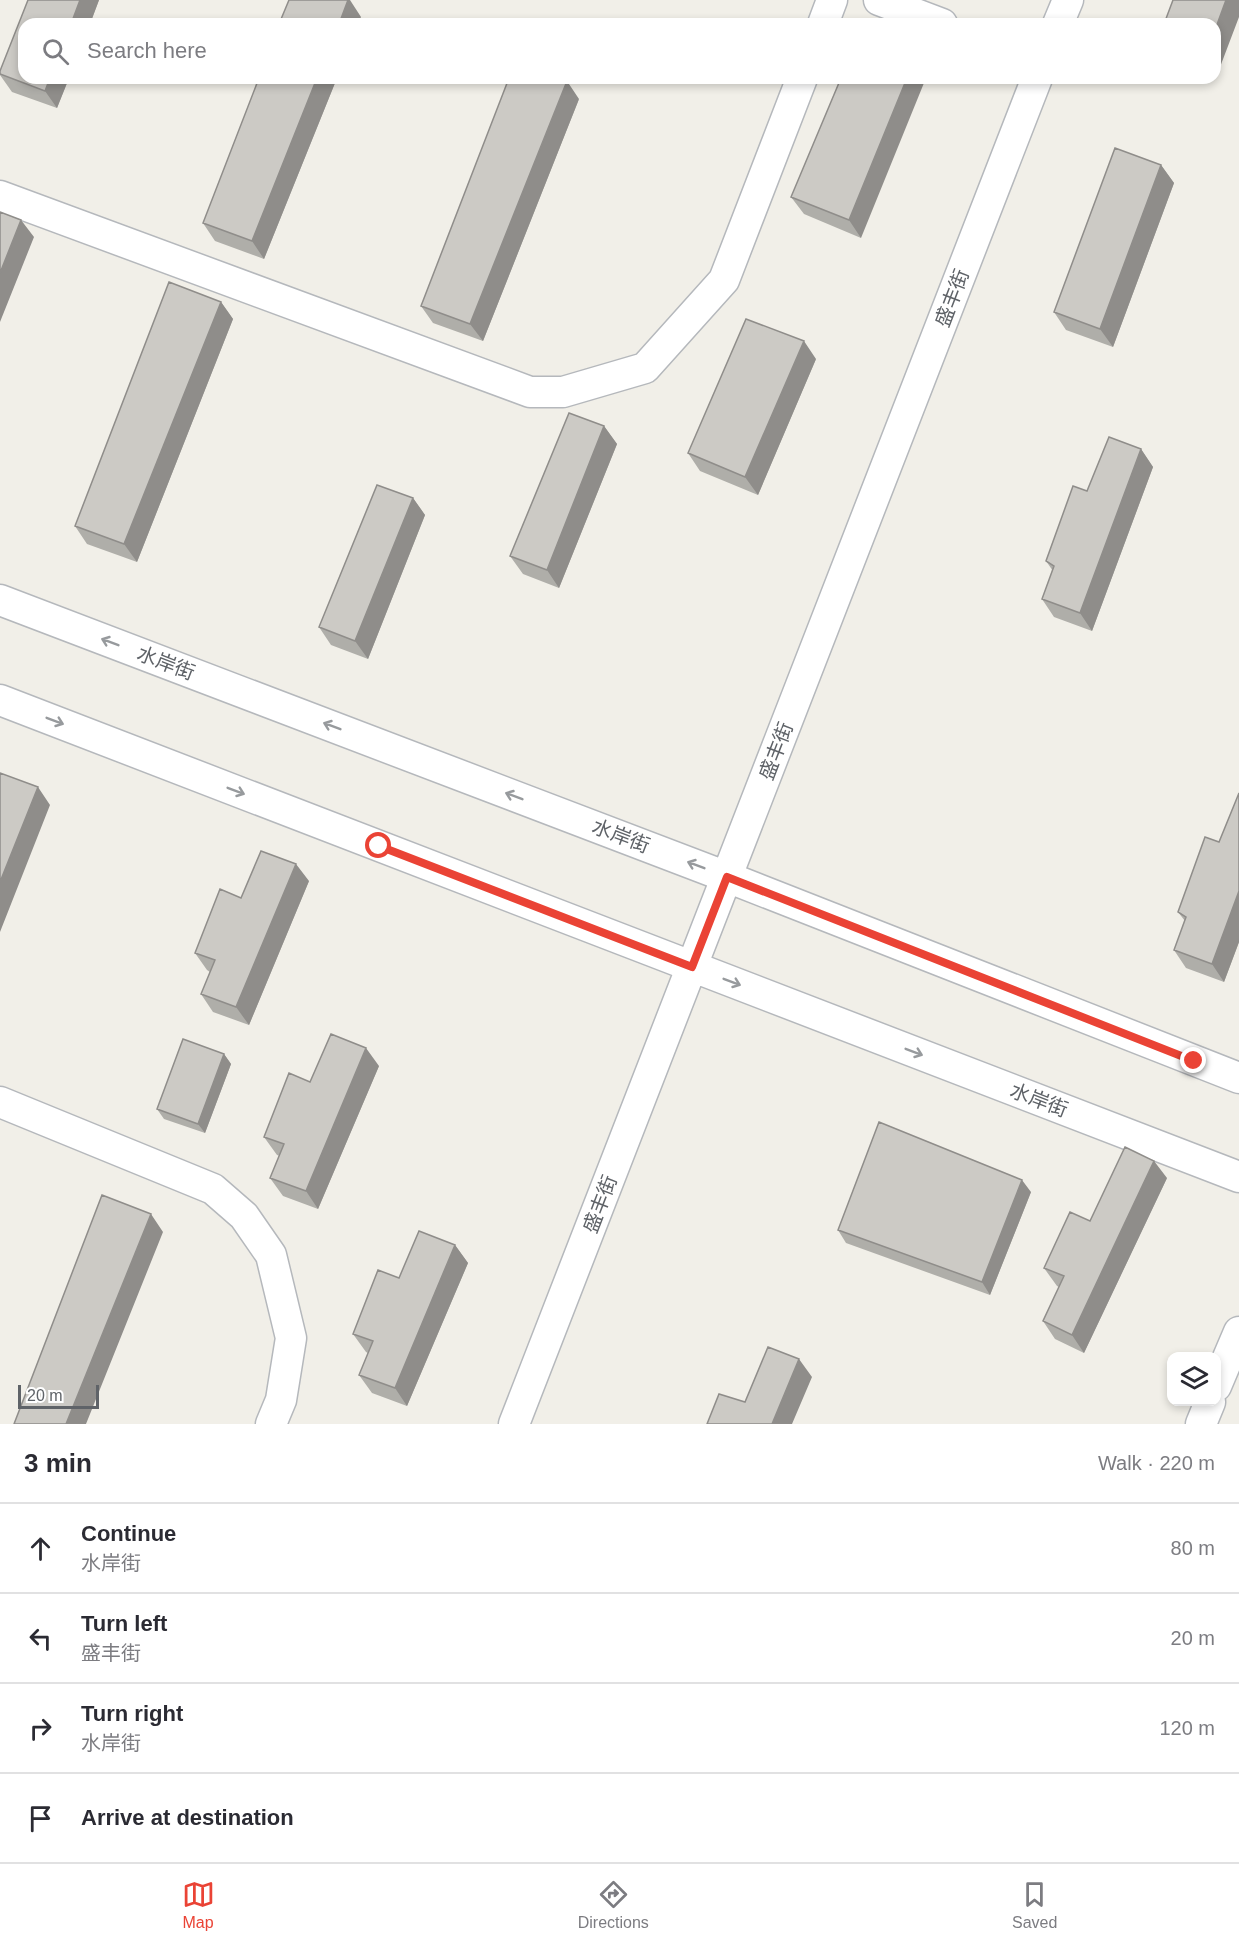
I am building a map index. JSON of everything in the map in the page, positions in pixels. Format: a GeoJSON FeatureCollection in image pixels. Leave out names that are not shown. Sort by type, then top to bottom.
{"type":"FeatureCollection","features":[{"type":"Feature","properties":{"kind":"street"},"geometry":{"type":"LineString","coordinates":[[825,18],[832,0]]}},
{"type":"Feature","properties":{"kind":"street"},"geometry":{"type":"LineString","coordinates":[[879,0],[926,18]]}},
{"type":"Feature","properties":{"kind":"street"},"geometry":{"type":"LineString","coordinates":[[1060,18],[1068,0]]}},
{"type":"Feature","properties":{"kind":"street"},"geometry":{"type":"LineString","coordinates":[[0,196],[530,392],[563,392],[645,368],[724,280],[800,84]]}},
{"type":"Feature","properties":{"kind":"street","name":"盛丰街"},"geometry":{"type":"LineString","coordinates":[[514,1424],[1035,84]]}},
{"type":"Feature","properties":{"kind":"street","name":"水岸街"},"geometry":{"type":"LineString","coordinates":[[0,600],[727,877],[1239,1078]]}},
{"type":"Feature","properties":{"kind":"street","name":"水岸街"},"geometry":{"type":"LineString","coordinates":[[0,700],[1239,1177]]}},
{"type":"Feature","properties":{"kind":"street"},"geometry":{"type":"LineString","coordinates":[[0,1102],[213,1188],[244,1216],[271,1255],[291,1338],[281,1400],[271,1424]]}},
{"type":"Feature","properties":{"kind":"street"},"geometry":{"type":"LineString","coordinates":[[1221,1374],[1239,1332]]}},
{"type":"Feature","properties":{"kind":"street"},"geometry":{"type":"LineString","coordinates":[[1201,1424],[1208,1406]]}},
{"type":"Feature","properties":{"kind":"building"},"geometry":{"type":"Polygon","coordinates":[[[28,0],[80,0],[73,18],[21,18],[28,0]]]}},
{"type":"Feature","properties":{"kind":"building"},"geometry":{"type":"Polygon","coordinates":[[[289,0],[348,0],[341,18],[282,18],[289,0]]]}},
{"type":"Feature","properties":{"kind":"building"},"geometry":{"type":"Polygon","coordinates":[[[1173,0],[1226,0],[1219,18],[1166,18],[1173,0]]]}},
{"type":"Feature","properties":{"kind":"building"},"geometry":{"type":"Polygon","coordinates":[[[18,25],[18,81],[0,74],[18,25]]]}},
{"type":"Feature","properties":{"kind":"building"},"geometry":{"type":"Polygon","coordinates":[[[26,84],[48,84],[45,91],[26,84]]]}},
{"type":"Feature","properties":{"kind":"building"},"geometry":{"type":"Polygon","coordinates":[[[257,84],[315,84],[252,241],[203,223],[257,84]]]}},
{"type":"Feature","properties":{"kind":"building"},"geometry":{"type":"Polygon","coordinates":[[[507,84],[566,84],[470,324],[421,306],[507,84]]]}},
{"type":"Feature","properties":{"kind":"building"},"geometry":{"type":"Polygon","coordinates":[[[838,84],[905,84],[849,220],[791,197],[838,84]]]}},
{"type":"Feature","properties":{"kind":"building"},"geometry":{"type":"Polygon","coordinates":[[[1115,148],[1161,165],[1100,329],[1054,312],[1115,148]]]}},
{"type":"Feature","properties":{"kind":"building"},"geometry":{"type":"Polygon","coordinates":[[[0,212],[21,220],[0,273],[0,212]]]}},
{"type":"Feature","properties":{"kind":"building"},"geometry":{"type":"Polygon","coordinates":[[[169,282],[221,302],[124,544],[75,526],[169,282]]]}},
{"type":"Feature","properties":{"kind":"building"},"geometry":{"type":"Polygon","coordinates":[[[746,319],[804,341],[745,477],[688,453],[746,319]]]}},
{"type":"Feature","properties":{"kind":"building"},"geometry":{"type":"Polygon","coordinates":[[[569,413],[604,426],[547,570],[510,556],[569,413]]]}},
{"type":"Feature","properties":{"kind":"building"},"geometry":{"type":"Polygon","coordinates":[[[1109,437],[1141,449],[1080,613],[1042,599],[1054,566],[1046,561],[1073,486],[1087,491],[1109,437]]]}},
{"type":"Feature","properties":{"kind":"building"},"geometry":{"type":"Polygon","coordinates":[[[377,485],[413,498],[355,641],[319,627],[377,485]]]}},
{"type":"Feature","properties":{"kind":"building"},"geometry":{"type":"Polygon","coordinates":[[[0,773],[38,787],[0,882],[0,773]]]}},
{"type":"Feature","properties":{"kind":"building"},"geometry":{"type":"Polygon","coordinates":[[[1239,793],[1239,891],[1212,964],[1174,950],[1186,917],[1178,912],[1205,837],[1219,842],[1239,793]]]}},
{"type":"Feature","properties":{"kind":"building"},"geometry":{"type":"Polygon","coordinates":[[[261,851],[296,864],[236,1007],[201,994],[215,960],[195,953],[220,889],[241,898],[261,851]]]}},
{"type":"Feature","properties":{"kind":"building"},"geometry":{"type":"Polygon","coordinates":[[[331,1034],[366,1048],[306,1191],[270,1178],[284,1144],[264,1137],[289,1073],[310,1082],[331,1034]]]}},
{"type":"Feature","properties":{"kind":"building"},"geometry":{"type":"Polygon","coordinates":[[[183,1039],[224,1054],[198,1124],[157,1109],[183,1039]]]}},
{"type":"Feature","properties":{"kind":"building"},"geometry":{"type":"Polygon","coordinates":[[[879,1122],[1022,1180],[982,1282],[838,1230],[879,1122]]]}},
{"type":"Feature","properties":{"kind":"building"},"geometry":{"type":"Polygon","coordinates":[[[1125,1147],[1154,1161],[1072,1335],[1043,1321],[1064,1276],[1044,1268],[1070,1212],[1090,1221],[1125,1147]]]}},
{"type":"Feature","properties":{"kind":"building"},"geometry":{"type":"Polygon","coordinates":[[[102,1195],[151,1214],[66,1424],[14,1424],[102,1195]]]}},
{"type":"Feature","properties":{"kind":"building"},"geometry":{"type":"Polygon","coordinates":[[[419,1231],[455,1245],[395,1388],[359,1375],[373,1341],[353,1334],[378,1270],[399,1278],[419,1231]]]}},
{"type":"Feature","properties":{"kind":"building"},"geometry":{"type":"Polygon","coordinates":[[[768,1347],[799,1359],[772,1424],[707,1424],[719,1394],[745,1402],[768,1347]]]}},
{"type":"Feature","properties":{"kind":"route"},"geometry":{"type":"LineString","coordinates":[[379,846],[692,967],[727,877],[1194,1061]]}}]}
